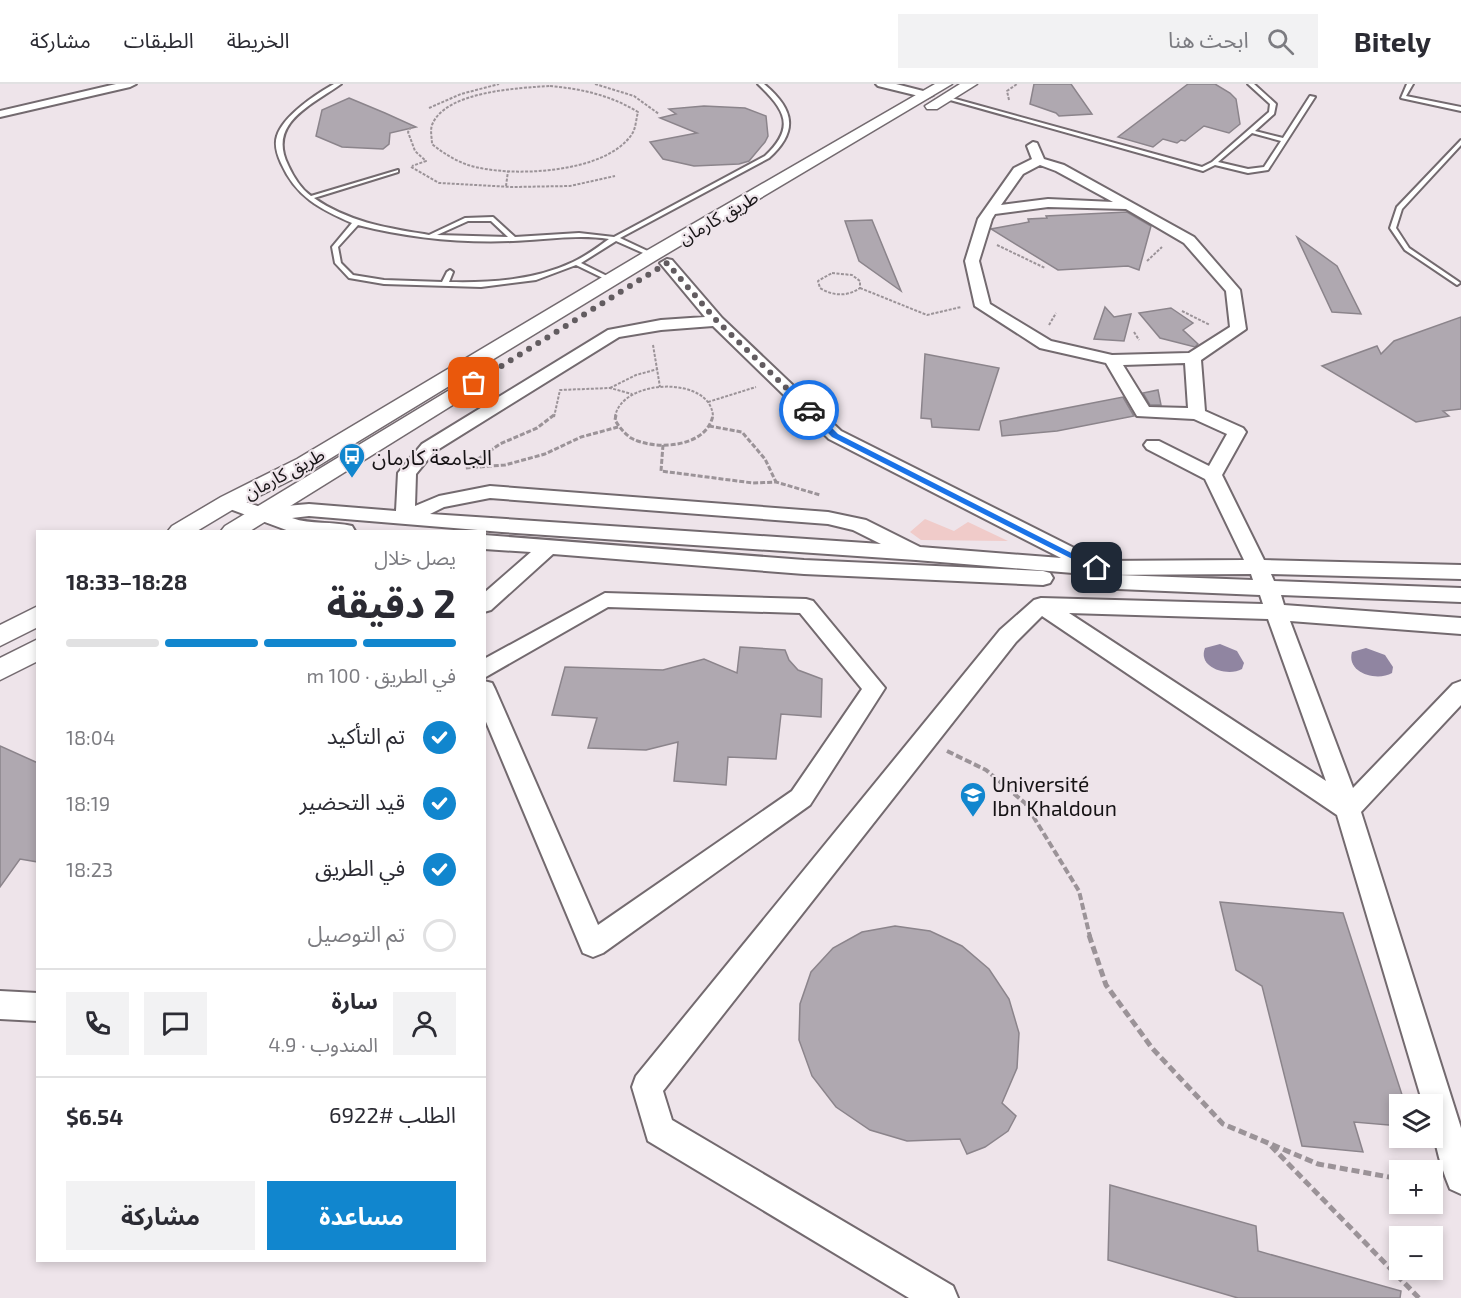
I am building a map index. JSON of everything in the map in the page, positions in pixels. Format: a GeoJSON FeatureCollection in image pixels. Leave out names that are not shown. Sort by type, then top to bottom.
{"type":"FeatureCollection","features":[{"type":"Feature","properties":{"kind":"street"},"geometry":{"type":"LineString","coordinates":[[0,114],[130,84]]}},
{"type":"Feature","properties":{"kind":"street"},"geometry":{"type":"LineString","coordinates":[[882,84],[927,95]]}},
{"type":"Feature","properties":{"kind":"street","name":"طريق كارمان"},"geometry":{"type":"LineString","coordinates":[[518,356],[659,259],[927,95],[970,84]]}},
{"type":"Feature","properties":{"kind":"street","name":"طريق كارمان"},"geometry":{"type":"LineString","coordinates":[[182,530],[229,502],[305,464],[611,280],[659,259],[946,91]]}},
{"type":"Feature","properties":{"kind":"street"},"geometry":{"type":"LineString","coordinates":[[1033,146],[1039,160],[1060,168],[1189,240],[1233,290],[1238,329],[1192,358],[1112,360],[1046,345],[983,306],[972,261],[984,219],[1018,171],[1039,160]]}},
{"type":"Feature","properties":{"kind":"street"},"geometry":{"type":"LineString","coordinates":[[990,211],[1048,203],[1112,204],[1136,209]]}},
{"type":"Feature","properties":{"kind":"street"},"geometry":{"type":"LineString","coordinates":[[659,259],[717,321],[835,435],[1097,568]]}},
{"type":"Feature","properties":{"kind":"street"},"geometry":{"type":"LineString","coordinates":[[405,518],[407,473],[428,448],[614,333],[717,321]]}},
{"type":"Feature","properties":{"kind":"street"},"geometry":{"type":"LineString","coordinates":[[1192,358],[1197,414]]}},
{"type":"Feature","properties":{"kind":"street"},"geometry":{"type":"LineString","coordinates":[[1112,360],[1143,412],[1197,414],[1237,432],[1213,475]]}},
{"type":"Feature","properties":{"kind":"street","name":"طريق كارمان"},"geometry":{"type":"LineString","coordinates":[[235,530],[488,374]]}},
{"type":"Feature","properties":{"kind":"street"},"geometry":{"type":"LineString","coordinates":[[1153,446],[1213,475],[1268,590],[1348,809],[1461,1178]]}},
{"type":"Feature","properties":{"kind":"street"},"geometry":{"type":"LineString","coordinates":[[256,490],[262,514]]}},
{"type":"Feature","properties":{"kind":"street"},"geometry":{"type":"LineString","coordinates":[[405,518],[439,502],[490,492],[828,518],[859,525],[916,553]]}},
{"type":"Feature","properties":{"kind":"street"},"geometry":{"type":"LineString","coordinates":[[229,502],[300,528],[330,530]]}},
{"type":"Feature","properties":{"kind":"street"},"geometry":{"type":"LineString","coordinates":[[262,514],[309,510],[1097,568],[1268,590],[1461,626]]}},
{"type":"Feature","properties":{"kind":"street"},"geometry":{"type":"LineString","coordinates":[[486,542],[804,567],[1268,590],[1461,595]]}},
{"type":"Feature","properties":{"kind":"street"},"geometry":{"type":"LineString","coordinates":[[486,603],[549,547]]}},
{"type":"Feature","properties":{"kind":"street"},"geometry":{"type":"LineString","coordinates":[[941,1298],[659,1130],[647,1087],[1008,636],[1041,605],[1268,590],[1461,573]]}},
{"type":"Feature","properties":{"kind":"street"},"geometry":{"type":"LineString","coordinates":[[486,669],[605,600],[806,606],[873,688],[801,798],[593,944],[486,694]]}},
{"type":"Feature","properties":{"kind":"street"},"geometry":{"type":"LineString","coordinates":[[1041,605],[1348,809]]}},
{"type":"Feature","properties":{"kind":"street"},"geometry":{"type":"LineString","coordinates":[[0,637],[36,616]]}},
{"type":"Feature","properties":{"kind":"street"},"geometry":{"type":"LineString","coordinates":[[0,670],[36,649]]}},
{"type":"Feature","properties":{"kind":"street"},"geometry":{"type":"LineString","coordinates":[[1348,809],[1461,690]]}},
{"type":"Feature","properties":{"kind":"street"},"geometry":{"type":"LineString","coordinates":[[0,1005],[36,1007]]}},
{"type":"Feature","properties":{"kind":"lane"},"geometry":{"type":"LineString","coordinates":[[338,84],[293,117],[280,132],[278,150],[294,185],[329,211],[356,223],[429,237],[513,239],[585,235],[616,238],[659,259]]}},
{"type":"Feature","properties":{"kind":"lane"},"geometry":{"type":"LineString","coordinates":[[356,223],[335,247],[338,263],[351,277],[384,282],[481,285],[536,279],[576,263],[616,238],[767,157],[781,143],[785,132],[786,114],[777,97],[760,84]]}},
{"type":"Feature","properties":{"kind":"lane"},"geometry":{"type":"LineString","coordinates":[[946,91],[1197,168],[1206,168],[1272,113],[1274,104],[1251,84]]}},
{"type":"Feature","properties":{"kind":"lane"},"geometry":{"type":"LineString","coordinates":[[1410,84],[1403,97],[1461,109]]}},
{"type":"Feature","properties":{"kind":"lane"},"geometry":{"type":"LineString","coordinates":[[1214,163],[1248,171],[1266,169],[1312,96]]}},
{"type":"Feature","properties":{"kind":"lane"},"geometry":{"type":"LineString","coordinates":[[1251,131],[1285,140]]}},
{"type":"Feature","properties":{"kind":"lane"},"geometry":{"type":"LineString","coordinates":[[1457,283],[1407,249],[1393,228],[1399,208],[1461,142]]}},
{"type":"Feature","properties":{"kind":"lane"},"geometry":{"type":"LineString","coordinates":[[309,198],[396,171]]}},
{"type":"Feature","properties":{"kind":"lane"},"geometry":{"type":"LineString","coordinates":[[429,237],[467,219],[493,219],[513,239]]}},
{"type":"Feature","properties":{"kind":"lane"},"geometry":{"type":"LineString","coordinates":[[576,263],[611,280]]}},
{"type":"Feature","properties":{"kind":"lane"},"geometry":{"type":"LineString","coordinates":[[445,284],[450,272]]}},
{"type":"Feature","properties":{"kind":"path"},"geometry":{"type":"LineString","coordinates":[[429,108],[461,94],[499,84]]}},
{"type":"Feature","properties":{"kind":"path"},"geometry":{"type":"LineString","coordinates":[[595,84],[634,96],[659,114]]}},
{"type":"Feature","properties":{"kind":"path"},"geometry":{"type":"LineString","coordinates":[[1012,104],[1008,99],[1007,91],[1017,84]]}},
{"type":"Feature","properties":{"kind":"path"},"geometry":{"type":"LineString","coordinates":[[555,85],[607,95],[638,112],[638,125],[627,144],[606,156],[564,167],[540,171],[508,171],[471,166],[446,156],[432,144],[432,125],[441,111],[486,94],[517,88],[555,85]]}},
{"type":"Feature","properties":{"kind":"path"},"geometry":{"type":"LineString","coordinates":[[396,171],[426,161],[414,151],[408,132],[411,127]]}},
{"type":"Feature","properties":{"kind":"path"},"geometry":{"type":"LineString","coordinates":[[412,166],[439,183],[570,186],[615,176]]}},
{"type":"Feature","properties":{"kind":"path"},"geometry":{"type":"LineString","coordinates":[[506,186],[508,171]]}},
{"type":"Feature","properties":{"kind":"path"},"geometry":{"type":"LineString","coordinates":[[991,242],[1045,268]]}},
{"type":"Feature","properties":{"kind":"path"},"geometry":{"type":"LineString","coordinates":[[1147,261],[1164,246]]}},
{"type":"Feature","properties":{"kind":"path"},"geometry":{"type":"LineString","coordinates":[[860,288],[860,281],[846,273],[831,273],[818,281],[820,288],[831,293],[845,294],[860,288],[927,315],[962,307]]}},
{"type":"Feature","properties":{"kind":"path"},"geometry":{"type":"LineString","coordinates":[[1182,311],[1211,326]]}},
{"type":"Feature","properties":{"kind":"path"},"geometry":{"type":"LineString","coordinates":[[650,327],[660,387]]}},
{"type":"Feature","properties":{"kind":"path"},"geometry":{"type":"LineString","coordinates":[[610,388],[636,375],[658,369]]}},
{"type":"Feature","properties":{"kind":"path"},"geometry":{"type":"LineString","coordinates":[[708,402],[777,379]]}},
{"type":"Feature","properties":{"kind":"path"},"geometry":{"type":"LineString","coordinates":[[660,387],[693,392],[708,402],[713,418],[709,426],[691,439],[663,445],[636,440],[618,427],[615,413],[618,406],[632,394],[660,387]]}},
{"type":"Feature","properties":{"kind":"path"},"geometry":{"type":"LineString","coordinates":[[618,427],[581,437],[535,457],[505,465],[465,468],[500,444],[537,428],[554,417],[560,390],[610,388],[632,394]]}},
{"type":"Feature","properties":{"kind":"path"},"geometry":{"type":"LineString","coordinates":[[709,426],[742,432],[765,459],[776,482]]}},
{"type":"Feature","properties":{"kind":"path"},"geometry":{"type":"LineString","coordinates":[[663,445],[661,471],[753,483],[776,482],[830,498]]}},
{"type":"Feature","properties":{"kind":"path"},"geometry":{"type":"LineString","coordinates":[[924,740],[986,770],[1025,803],[1079,891],[1091,943],[1106,985],[1152,1048],[1223,1124],[1318,1164],[1389,1177]]}},
{"type":"Feature","properties":{"kind":"path"},"geometry":{"type":"LineString","coordinates":[[1269,1143],[1419,1298]]}},
{"type":"Feature","properties":{"kind":"shaded area"},"geometry":{"type":"Polygon","coordinates":[[[925,519],[954,531],[968,522],[1008,541],[921,540],[910,532],[925,519]]]}},
{"type":"Feature","properties":{"kind":"shaded area"},"geometry":{"type":"Polygon","coordinates":[[[1220,644],[1237,651],[1244,663],[1242,669],[1222,671],[1215,669],[1205,661],[1205,648],[1220,644]]]}},
{"type":"Feature","properties":{"kind":"shaded area"},"geometry":{"type":"Polygon","coordinates":[[[1366,648],[1385,655],[1393,667],[1392,673],[1386,676],[1371,676],[1358,670],[1351,659],[1352,652],[1366,648]]]}},
{"type":"Feature","properties":{"kind":"building"},"geometry":{"type":"Polygon","coordinates":[[[1034,84],[1071,84],[1092,114],[1059,116],[1030,104],[1034,84]]]}},
{"type":"Feature","properties":{"kind":"building"},"geometry":{"type":"Polygon","coordinates":[[[1188,84],[1215,84],[1230,93],[1236,99],[1240,124],[1229,133],[1204,126],[1185,141],[1181,140],[1177,143],[1163,139],[1153,147],[1118,137],[1188,84]]]}},
{"type":"Feature","properties":{"kind":"building"},"geometry":{"type":"Polygon","coordinates":[[[349,98],[416,127],[390,133],[389,144],[383,149],[342,147],[316,136],[322,110],[349,98]]]}},
{"type":"Feature","properties":{"kind":"building"},"geometry":{"type":"Polygon","coordinates":[[[704,106],[745,108],[766,116],[768,136],[749,161],[739,164],[694,166],[663,159],[650,142],[697,133],[660,118],[676,114],[669,109],[704,106]]]}},
{"type":"Feature","properties":{"kind":"building"},"geometry":{"type":"Polygon","coordinates":[[[1127,212],[1151,226],[1139,270],[1128,266],[1058,270],[991,229],[1029,222],[1028,219],[1047,218],[1046,216],[1127,212]]]}},
{"type":"Feature","properties":{"kind":"building"},"geometry":{"type":"Polygon","coordinates":[[[872,220],[901,291],[859,261],[845,221],[872,220]]]}},
{"type":"Feature","properties":{"kind":"building"},"geometry":{"type":"Polygon","coordinates":[[[1297,237],[1337,266],[1361,314],[1332,312],[1297,237]]]}},
{"type":"Feature","properties":{"kind":"building"},"geometry":{"type":"Polygon","coordinates":[[[1105,307],[1114,317],[1131,314],[1124,341],[1094,339],[1105,307]]]}},
{"type":"Feature","properties":{"kind":"building"},"geometry":{"type":"Polygon","coordinates":[[[1171,308],[1193,323],[1183,330],[1198,344],[1195,347],[1160,338],[1139,313],[1171,308]]]}},
{"type":"Feature","properties":{"kind":"building"},"geometry":{"type":"Polygon","coordinates":[[[1461,317],[1461,409],[1443,411],[1449,416],[1416,422],[1322,366],[1377,346],[1381,354],[1394,341],[1461,317]]]}},
{"type":"Feature","properties":{"kind":"building"},"geometry":{"type":"Polygon","coordinates":[[[925,354],[999,368],[979,430],[932,427],[931,419],[921,418],[925,354]]]}},
{"type":"Feature","properties":{"kind":"building"},"geometry":{"type":"Polygon","coordinates":[[[1158,390],[1161,405],[1150,405],[1143,393],[1158,390]]]}},
{"type":"Feature","properties":{"kind":"building"},"geometry":{"type":"Polygon","coordinates":[[[1123,397],[1134,416],[1057,431],[1002,436],[1000,421],[1123,397]]]}},
{"type":"Feature","properties":{"kind":"building"},"geometry":{"type":"Polygon","coordinates":[[[740,647],[785,650],[789,660],[798,670],[822,679],[821,717],[781,714],[776,759],[728,757],[726,785],[674,781],[678,742],[646,750],[588,748],[597,718],[552,715],[565,667],[663,670],[704,659],[737,673],[740,647]]]}},
{"type":"Feature","properties":{"kind":"building"},"geometry":{"type":"Polygon","coordinates":[[[0,746],[36,762],[36,862],[20,859],[0,887],[0,746]]]}},
{"type":"Feature","properties":{"kind":"building"},"geometry":{"type":"Polygon","coordinates":[[[1220,902],[1343,913],[1402,1094],[1389,1094],[1389,1125],[1354,1122],[1363,1152],[1302,1146],[1262,986],[1236,970],[1220,902]]]}},
{"type":"Feature","properties":{"kind":"building"},"geometry":{"type":"Polygon","coordinates":[[[895,926],[930,931],[962,946],[989,969],[1009,999],[1019,1033],[1017,1068],[1002,1103],[1016,1116],[1008,1131],[985,1147],[967,1154],[960,1139],[907,1141],[870,1130],[836,1107],[812,1076],[799,1040],[800,1004],[811,972],[833,948],[862,932],[895,926]]]}},
{"type":"Feature","properties":{"kind":"building"},"geometry":{"type":"Polygon","coordinates":[[[1110,1185],[1256,1226],[1258,1251],[1401,1291],[1400,1298],[1238,1298],[1108,1260],[1110,1185]]]}},
{"type":"Feature","properties":{"kind":"way so far"},"geometry":{"type":"LineString","coordinates":[[474,383],[667,263],[717,321],[809,410]]}},
{"type":"Feature","properties":{"kind":"place","name":"الجامعة كارمان"},"geometry":{"type":"Point","coordinates":[352,479]}},
{"type":"Feature","properties":{"kind":"place","name":"Université Ibn Khaldoun"},"geometry":{"type":"Point","coordinates":[973,818]}},
{"type":"Feature","properties":{"kind":"route"},"geometry":{"type":"LineString","coordinates":[[809,410],[835,435],[1097,568]]}}]}
